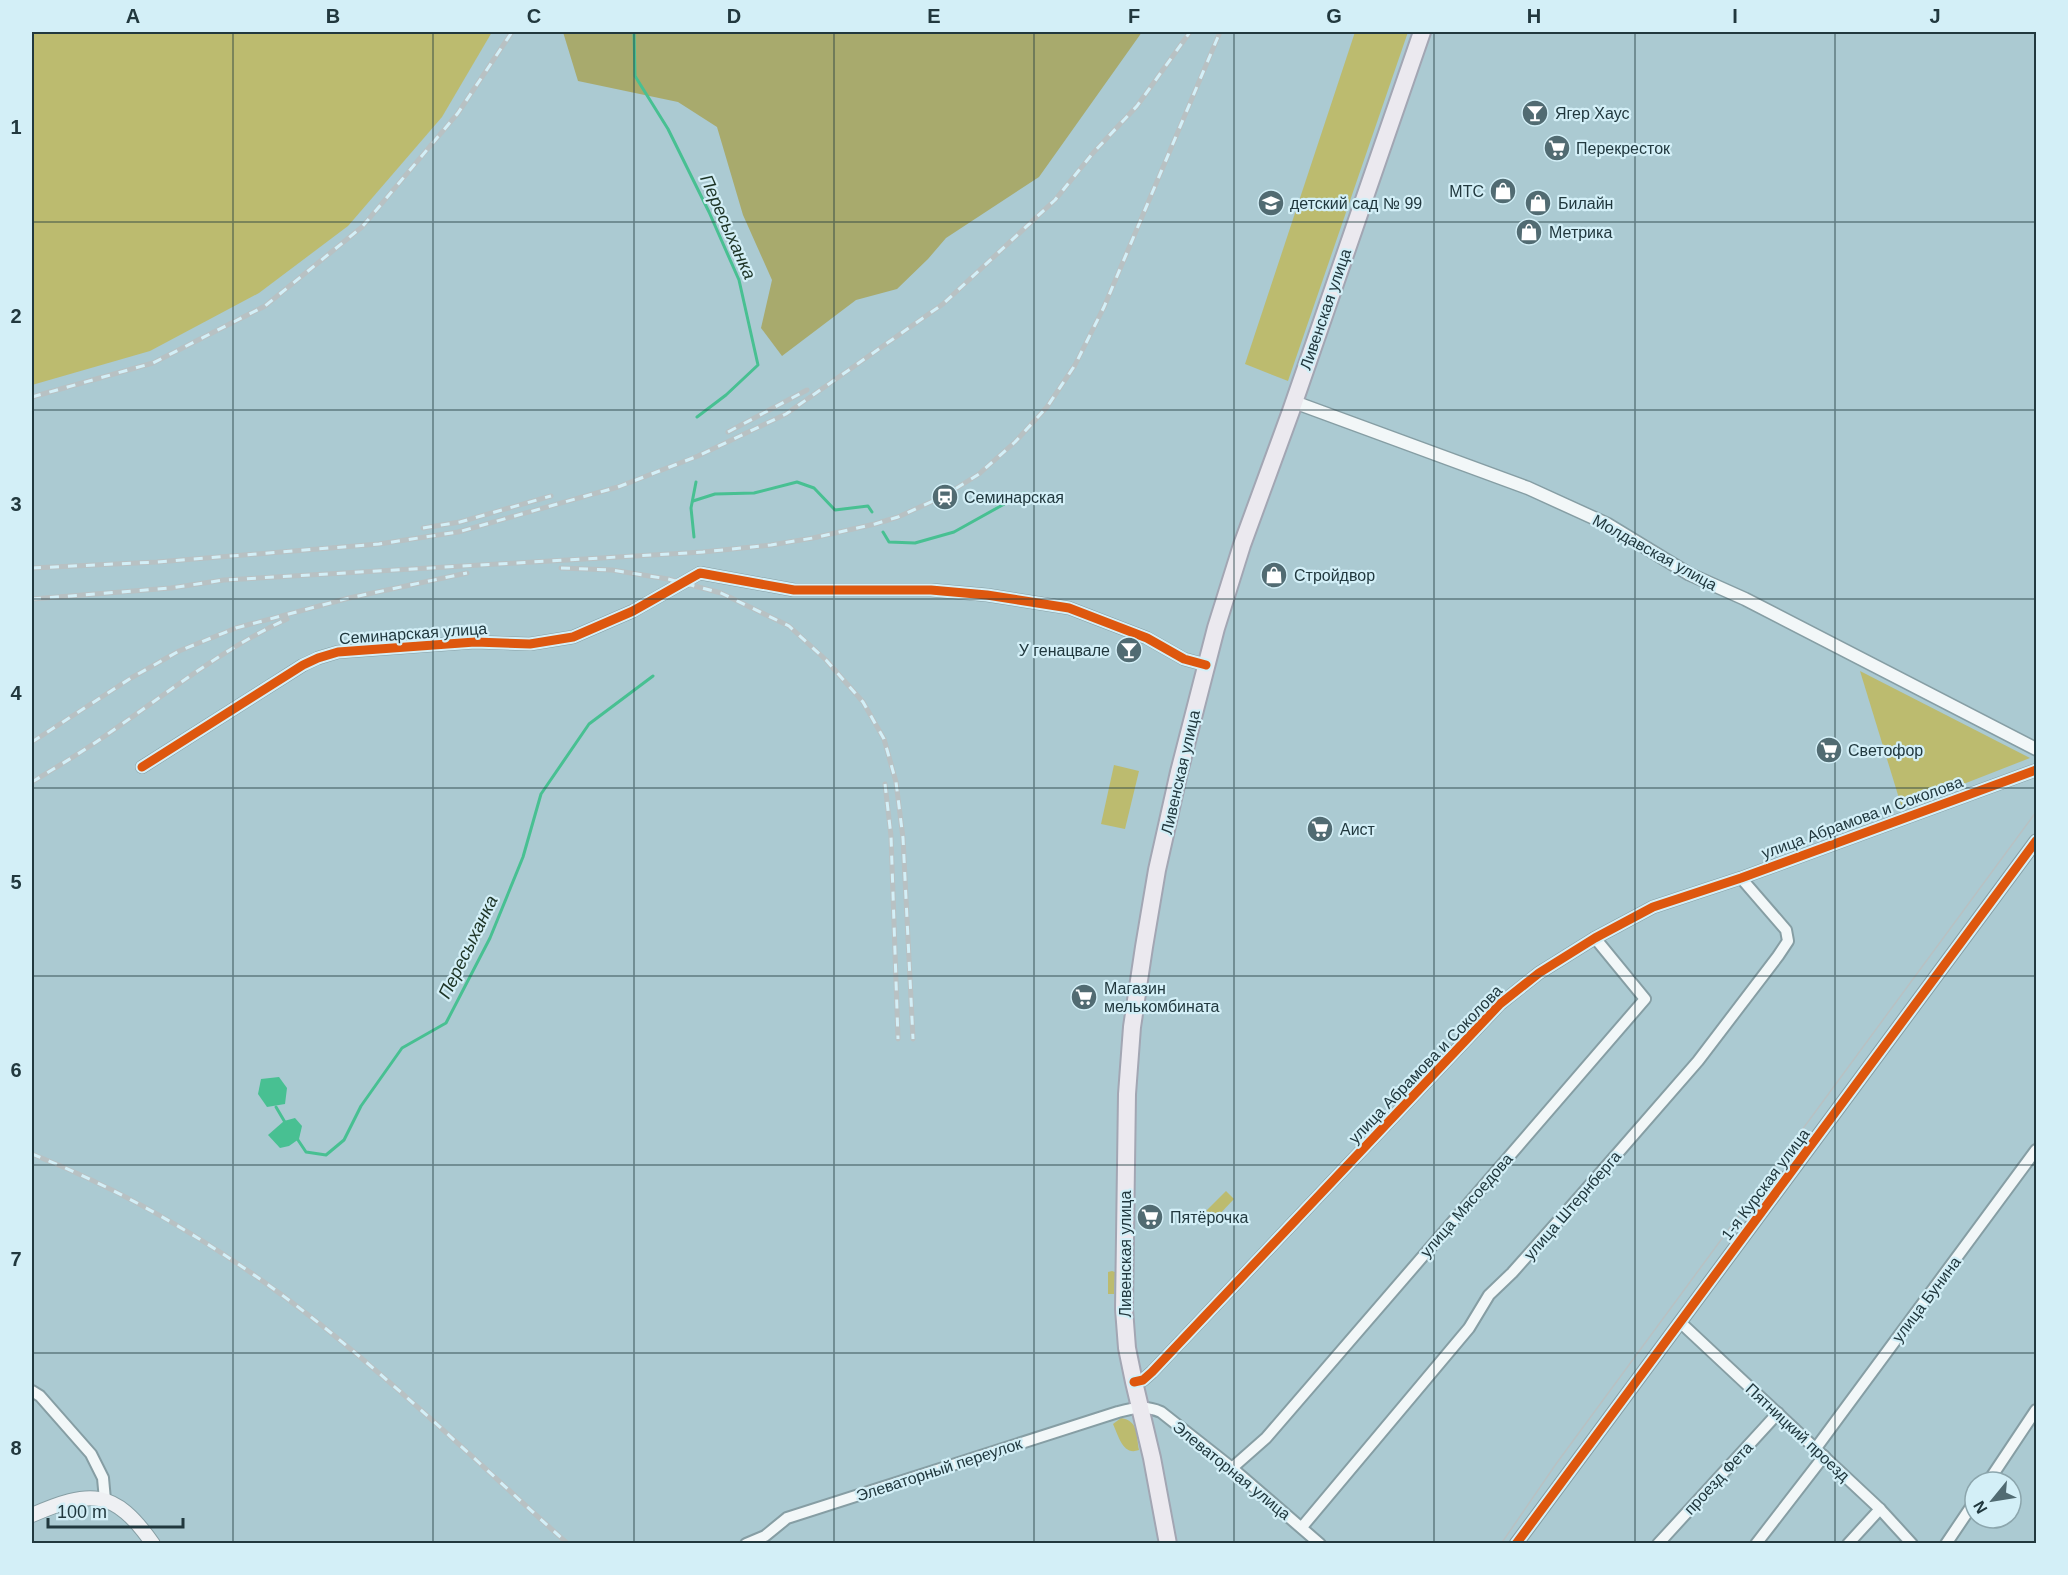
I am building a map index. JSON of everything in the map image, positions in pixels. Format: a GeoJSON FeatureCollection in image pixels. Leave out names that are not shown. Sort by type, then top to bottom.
{"type":"FeatureCollection","features":[{"type":"Feature","properties":{"kind":"main road","name":"Ливенская улица"},"geometry":{"type":"LineString","coordinates":[[1168,1544],[1152,1458],[1127,1348],[1124,1298],[1127,1094],[1132,1027],[1157,870],[1194,709],[1242,545],[1422,32]]}},
{"type":"Feature","properties":{"kind":"main road"},"geometry":{"type":"LineString","coordinates":[[32,1515],[75,1498],[88,1497],[105,1500],[129,1514],[153,1544]]}},
{"type":"Feature","properties":{"kind":"street","name":"Молдавская улица"},"geometry":{"type":"LineString","coordinates":[[1294,402],[1528,488],[1607,524],[1689,574],[1745,599],[2037,749]]}},
{"type":"Feature","properties":{"kind":"street","name":"Семинарская улица"},"geometry":{"type":"LineString","coordinates":[[142,767],[303,665],[318,658],[339,652],[472,642],[530,644],[573,637],[633,611],[700,573],[794,591],[931,590],[987,595],[1069,608],[1147,638],[1184,659],[1206,665]]}},
{"type":"Feature","properties":{"kind":"street","name":"улица Абрамова и Соколова"},"geometry":{"type":"LineString","coordinates":[[1134,1382],[1149,1376],[1500,1004],[1539,973],[1595,938],[1653,907],[1741,878],[2037,770]]}},
{"type":"Feature","properties":{"kind":"street","name":"1-я Курская улица"},"geometry":{"type":"LineString","coordinates":[[1516,1544],[2037,841]]}},
{"type":"Feature","properties":{"kind":"street","name":"улица Штернберга"},"geometry":{"type":"LineString","coordinates":[[1302,1527],[1469,1328],[1489,1295],[1520,1264],[1682,1078],[1778,957],[1788,941],[1786,930],[1741,878]]}},
{"type":"Feature","properties":{"kind":"street","name":"улица Мясоедова"},"geometry":{"type":"LineString","coordinates":[[1232,1468],[1266,1438],[1646,999],[1595,938]]}},
{"type":"Feature","properties":{"kind":"street","name":"улица Бунина"},"geometry":{"type":"LineString","coordinates":[[1815,1448],[2037,1150]]}},
{"type":"Feature","properties":{"kind":"street","name":"Пятницкий проезд"},"geometry":{"type":"LineString","coordinates":[[1681,1323],[1880,1509],[1912,1544]]}},
{"type":"Feature","properties":{"kind":"street"},"geometry":{"type":"LineString","coordinates":[[32,1391],[40,1396],[91,1454],[103,1478],[105,1500]]}},
{"type":"Feature","properties":{"kind":"street","name":"Элеваторная улица"},"geometry":{"type":"LineString","coordinates":[[1139,1407],[1149,1407],[1161,1412],[1232,1468],[1320,1544]]}},
{"type":"Feature","properties":{"kind":"street","name":"Элеваторный переулок"},"geometry":{"type":"LineString","coordinates":[[746,1544],[765,1536],[787,1518],[1139,1407]]}},
{"type":"Feature","properties":{"kind":"street"},"geometry":{"type":"LineString","coordinates":[[1996,1470],[2037,1410]]}},
{"type":"Feature","properties":{"kind":"street","name":"проезд Фета"},"geometry":{"type":"LineString","coordinates":[[1658,1544],[1778,1413]]}},
{"type":"Feature","properties":{"kind":"street"},"geometry":{"type":"LineString","coordinates":[[1756,1544],[1824,1456]]}},
{"type":"Feature","properties":{"kind":"street"},"geometry":{"type":"LineString","coordinates":[[1848,1544],[1880,1509]]}},
{"type":"Feature","properties":{"kind":"street"},"geometry":{"type":"LineString","coordinates":[[1946,1544],[1963,1519]]}},
{"type":"Feature","properties":{"kind":"shaded area"},"geometry":{"type":"Polygon","coordinates":[[[32,32],[492,32],[442,117],[348,226],[259,293],[150,351],[32,385],[32,32]]]}},
{"type":"Feature","properties":{"kind":"shaded area"},"geometry":{"type":"Polygon","coordinates":[[[563,32],[1142,32],[1039,177],[946,238],[897,289],[856,300],[782,356],[761,328],[772,280],[743,215],[717,127],[678,102],[578,81],[563,32]]]}},
{"type":"Feature","properties":{"kind":"shaded area"},"geometry":{"type":"Polygon","coordinates":[[[1355,32],[1408,32],[1288,381],[1245,364],[1355,32]]]}},
{"type":"Feature","properties":{"kind":"shaded area"},"geometry":{"type":"Polygon","coordinates":[[[1860,671],[2030,758],[1902,808],[1860,671]]]}},
{"type":"Feature","properties":{"kind":"shaded area"},"geometry":{"type":"Polygon","coordinates":[[[1114,765],[1139,771],[1125,829],[1101,824],[1114,765]]]}},
{"type":"Feature","properties":{"kind":"shaded area"},"geometry":{"type":"Polygon","coordinates":[[[279,1077],[287,1088],[285,1104],[267,1107],[258,1094],[261,1079],[279,1077]]]}},
{"type":"Feature","properties":{"kind":"shaded area"},"geometry":{"type":"Polygon","coordinates":[[[295,1118],[302,1126],[299,1139],[289,1146],[280,1148],[268,1135],[284,1121],[295,1118]]]}},
{"type":"Feature","properties":{"kind":"shaded area"},"geometry":{"type":"Polygon","coordinates":[[[1226,1191],[1234,1199],[1215,1219],[1206,1211],[1226,1191]]]}},
{"type":"Feature","properties":{"kind":"shaded area"},"geometry":{"type":"Polygon","coordinates":[[[1108,1272],[1115,1272],[1114,1294],[1108,1294],[1108,1272]]]}},
{"type":"Feature","properties":{"kind":"shaded area"},"geometry":{"type":"Polygon","coordinates":[[[1121,1418],[1134,1425],[1139,1450],[1125,1448],[1120,1440],[1113,1424],[1121,1418]]]}},
{"type":"Feature","properties":{"kind":"waterway","name":"Пересыханка"},"geometry":{"type":"LineString","coordinates":[[634,32],[635,76],[668,129],[739,280],[758,365],[726,395],[697,417]]}},
{"type":"Feature","properties":{"kind":"waterway"},"geometry":{"type":"LineString","coordinates":[[694,537],[691,508],[696,482]]}},
{"type":"Feature","properties":{"kind":"waterway"},"geometry":{"type":"LineString","coordinates":[[693,501],[715,494],[754,493],[797,482],[814,488],[835,510],[868,506],[872,512]]}},
{"type":"Feature","properties":{"kind":"waterway"},"geometry":{"type":"LineString","coordinates":[[883,532],[889,542],[915,543],[954,532],[1024,493]]}},
{"type":"Feature","properties":{"kind":"waterway","name":"Пересыханка"},"geometry":{"type":"LineString","coordinates":[[296,1137],[306,1152],[326,1155],[344,1140],[361,1106],[402,1048],[446,1023],[490,938],[523,857],[541,794],[589,724],[653,676]]}},
{"type":"Feature","properties":{"kind":"waterway","name":"Пересыханка"},"geometry":{"type":"LineString","coordinates":[[276,1107],[286,1124]]}},
{"type":"Feature","properties":{"kind":"tram line"},"geometry":{"type":"LineString","coordinates":[[1501,1544],[1556,1464],[2036,812]]}},
{"type":"Feature","properties":{"kind":"railway"},"geometry":{"type":"LineString","coordinates":[[32,397],[153,363],[265,306],[362,227],[458,113],[512,32]]}},
{"type":"Feature","properties":{"kind":"railway"},"geometry":{"type":"LineString","coordinates":[[32,568],[157,562],[379,544],[458,532],[618,487],[698,456],[786,414],[943,304],[1055,200],[1093,153],[1137,106],[1190,32]]}},
{"type":"Feature","properties":{"kind":"railway"},"geometry":{"type":"LineString","coordinates":[[32,599],[171,588],[224,580],[703,552],[771,545],[875,524],[898,517],[944,496],[979,474],[1015,442],[1047,407],[1075,365],[1104,307],[1220,32]]}},
{"type":"Feature","properties":{"kind":"railway"},"geometry":{"type":"LineString","coordinates":[[728,432],[807,390]]}},
{"type":"Feature","properties":{"kind":"railway"},"geometry":{"type":"LineString","coordinates":[[423,528],[460,522],[551,496]]}},
{"type":"Feature","properties":{"kind":"railway"},"geometry":{"type":"LineString","coordinates":[[561,568],[612,570],[668,579],[721,593],[789,626],[826,660],[863,702],[884,739],[896,782],[903,838],[913,1039]]}},
{"type":"Feature","properties":{"kind":"railway"},"geometry":{"type":"LineString","coordinates":[[32,742],[131,678],[179,651],[236,628],[349,598],[467,573]]}},
{"type":"Feature","properties":{"kind":"railway"},"geometry":{"type":"LineString","coordinates":[[32,782],[93,744],[215,659],[287,619]]}},
{"type":"Feature","properties":{"kind":"railway"},"geometry":{"type":"LineString","coordinates":[[885,784],[891,836],[898,1039]]}},
{"type":"Feature","properties":{"kind":"railway"},"geometry":{"type":"LineString","coordinates":[[32,1154],[108,1188],[145,1208],[253,1274],[320,1324],[384,1377],[568,1544]]}},
{"type":"Feature","properties":{"kind":"cycle path"},"geometry":{"type":"LineString","coordinates":[[142,767],[303,665],[318,658],[338,652],[475,642],[530,644],[573,637],[633,611],[700,573],[794,590],[931,590],[987,595],[1069,608],[1147,638],[1184,659],[1206,665]]}},
{"type":"Feature","properties":{"kind":"cycle path"},"geometry":{"type":"LineString","coordinates":[[1134,1382],[1143,1380],[1152,1372],[1500,1004],[1539,973],[1595,938],[1653,907],[1741,878],[2036,770]]}},
{"type":"Feature","properties":{"kind":"cycle path"},"geometry":{"type":"LineString","coordinates":[[1516,1544],[2036,841]]}},
{"type":"Feature","properties":{"kind":"place","name":"Ягер Хаус"},"geometry":{"type":"Point","coordinates":[1535,113]}},
{"type":"Feature","properties":{"kind":"place","name":"Перекресток"},"geometry":{"type":"Point","coordinates":[1557,148]}},
{"type":"Feature","properties":{"kind":"place","name":"МТС"},"geometry":{"type":"Point","coordinates":[1503,191]}},
{"type":"Feature","properties":{"kind":"place","name":"детский сад № 99"},"geometry":{"type":"Point","coordinates":[1271,203]}},
{"type":"Feature","properties":{"kind":"place","name":"Билайн"},"geometry":{"type":"Point","coordinates":[1538,203]}},
{"type":"Feature","properties":{"kind":"place","name":"Метрика"},"geometry":{"type":"Point","coordinates":[1529,232]}},
{"type":"Feature","properties":{"kind":"place","name":"Семинарская"},"geometry":{"type":"Point","coordinates":[945,497]}},
{"type":"Feature","properties":{"kind":"place","name":"Стройдвор"},"geometry":{"type":"Point","coordinates":[1274,575]}},
{"type":"Feature","properties":{"kind":"place","name":"У генацвале"},"geometry":{"type":"Point","coordinates":[1129,650]}},
{"type":"Feature","properties":{"kind":"place","name":"Светофор"},"geometry":{"type":"Point","coordinates":[1829,750]}},
{"type":"Feature","properties":{"kind":"place","name":"Аист"},"geometry":{"type":"Point","coordinates":[1320,829]}},
{"type":"Feature","properties":{"kind":"place","name":"Магазин мелькомбината"},"geometry":{"type":"Point","coordinates":[1084,997]}},
{"type":"Feature","properties":{"kind":"place","name":"Пятёрочка"},"geometry":{"type":"Point","coordinates":[1150,1217]}}]}
